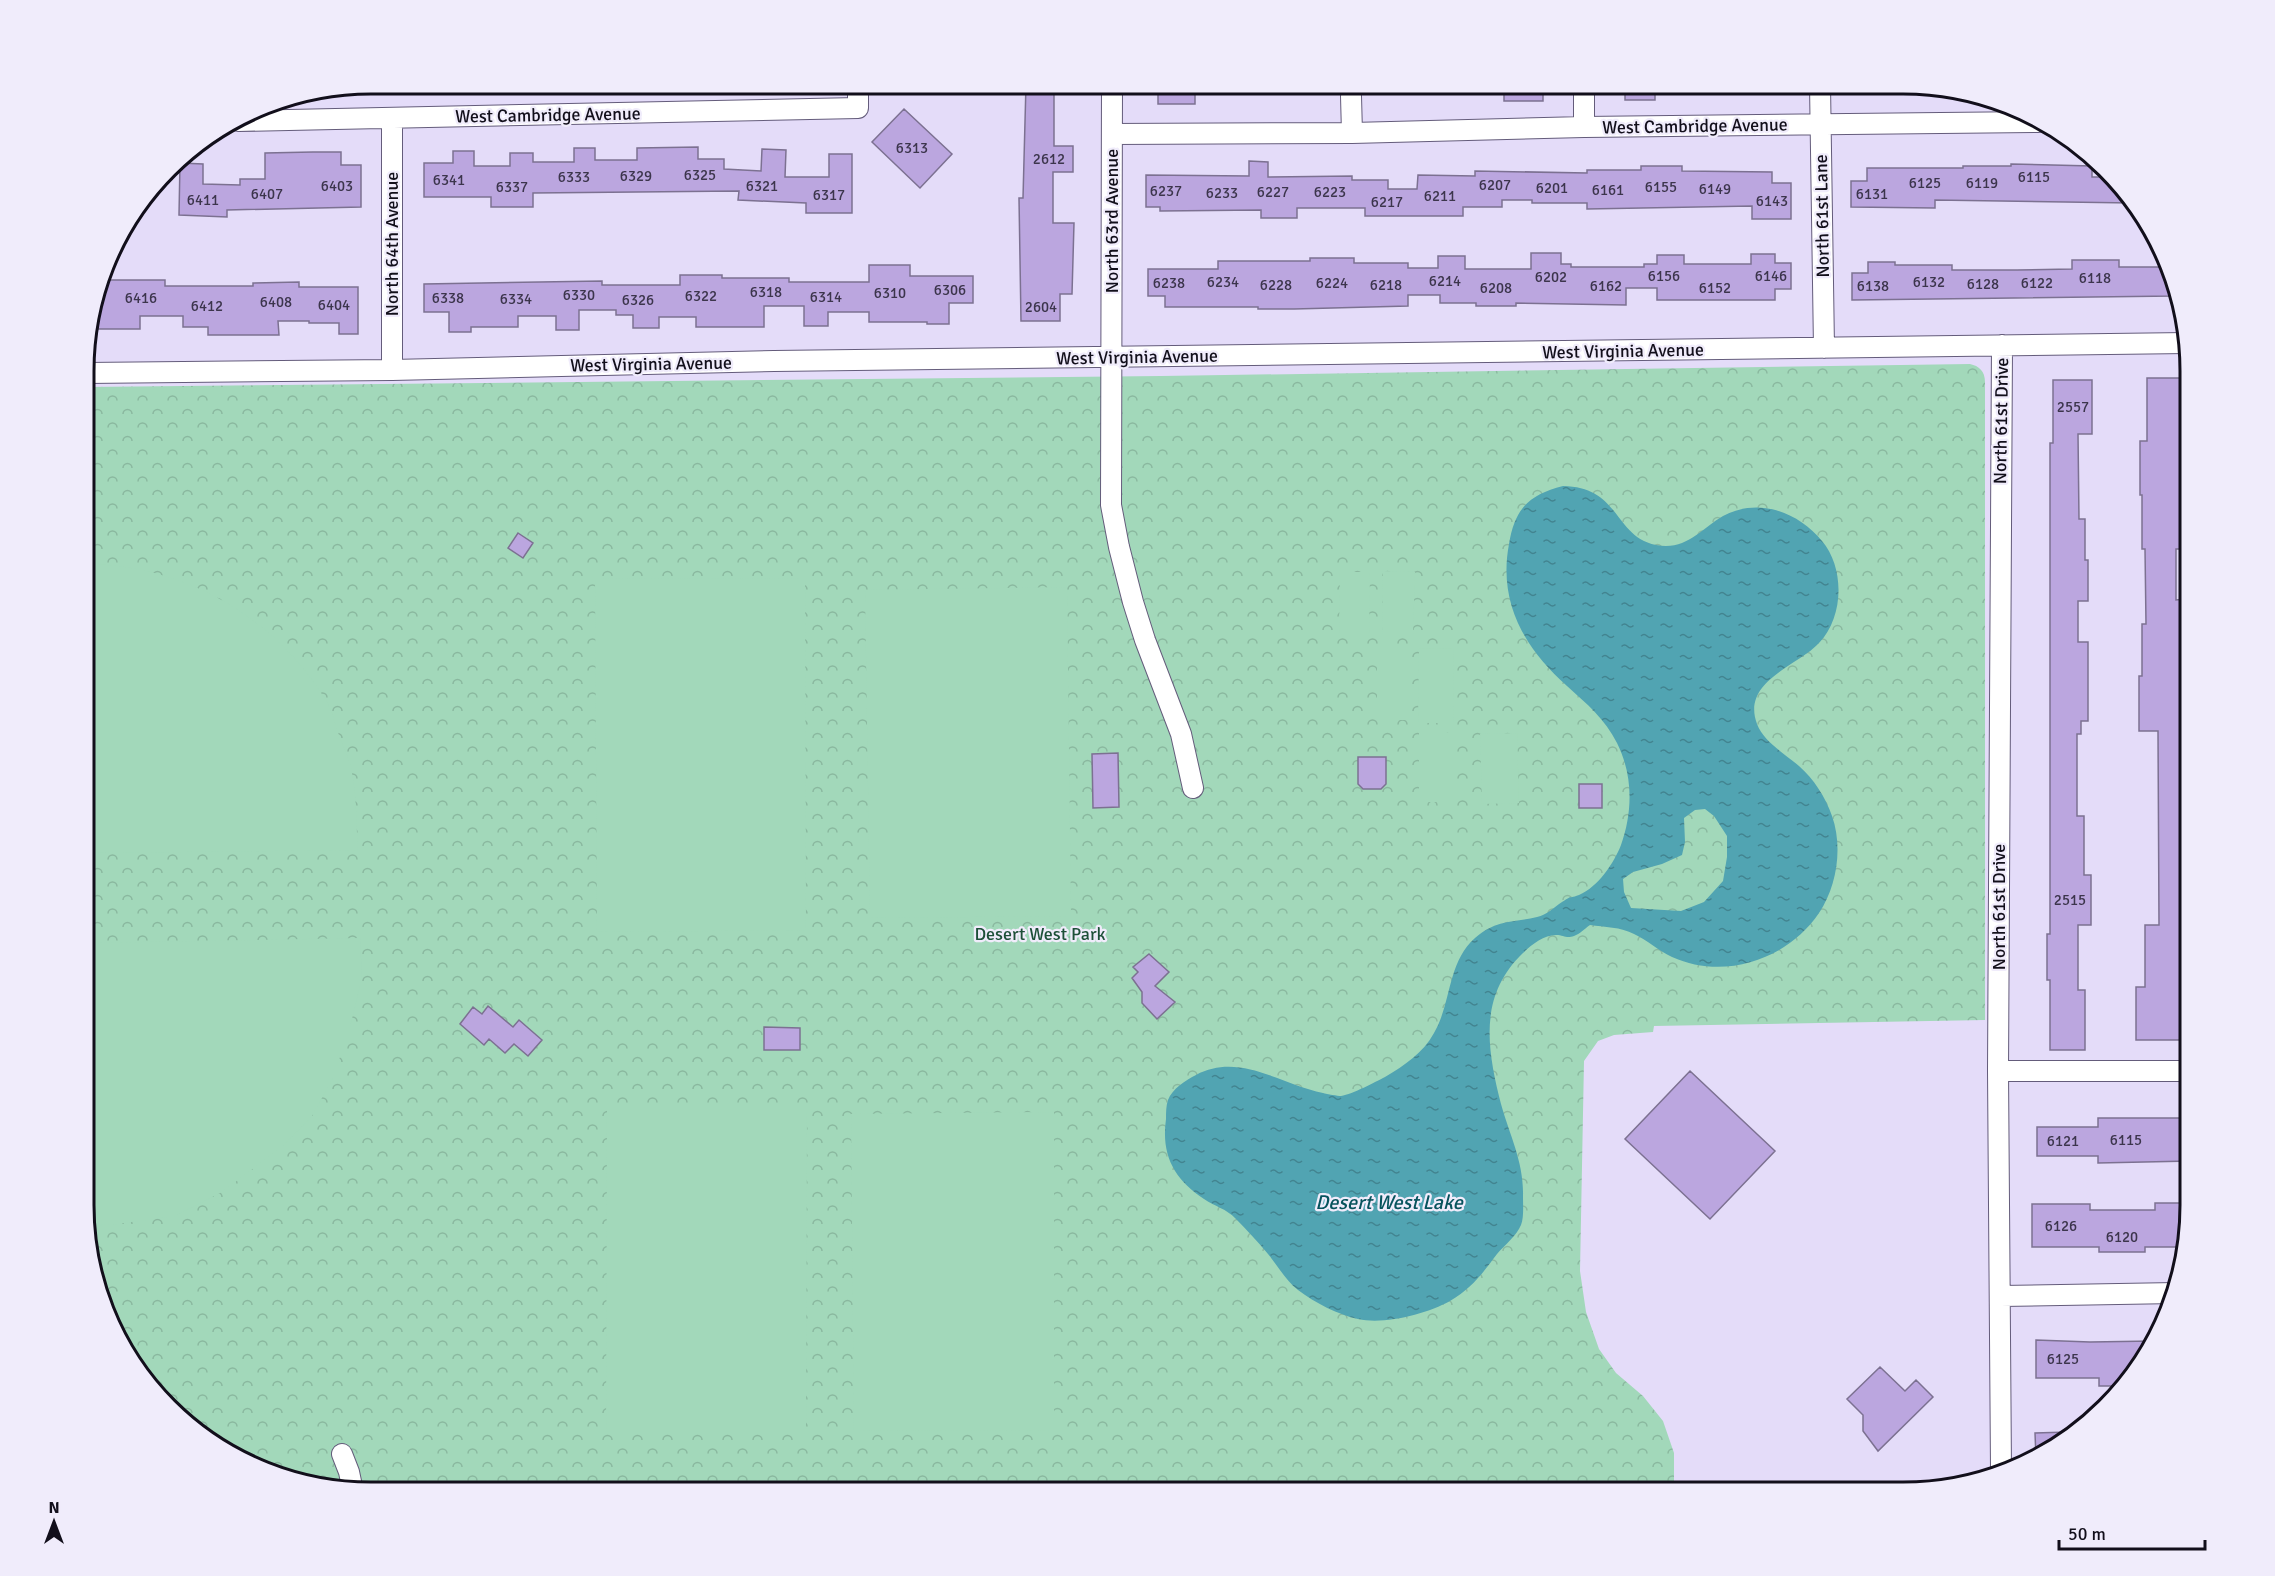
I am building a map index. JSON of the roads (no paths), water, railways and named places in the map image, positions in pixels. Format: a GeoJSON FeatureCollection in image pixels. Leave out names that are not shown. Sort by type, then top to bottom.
{"type":"FeatureCollection","features":[{"type":"Feature","properties":{"kind":"street","name":"West Cambridge Avenue"},"geometry":{"type":"LineString","coordinates":[[257,120],[858,108],[858,94]]}},
{"type":"Feature","properties":{"kind":"street","name":"North 63rd Avenue"},"geometry":{"type":"LineString","coordinates":[[1112,94],[1112,506],[1119,547],[1145,640],[1181,734],[1193,788]]}},
{"type":"Feature","properties":{"kind":"street"},"geometry":{"type":"LineString","coordinates":[[1584,94],[1584,127]]}},
{"type":"Feature","properties":{"kind":"street","name":"North 61st Lane"},"geometry":{"type":"LineString","coordinates":[[1820,94],[1824,348]]}},
{"type":"Feature","properties":{"kind":"street"},"geometry":{"type":"LineString","coordinates":[[1351,96],[1352,133]]}},
{"type":"Feature","properties":{"kind":"street","name":"North 64th Avenue"},"geometry":{"type":"LineString","coordinates":[[392,118],[392,370]]}},
{"type":"Feature","properties":{"kind":"street","name":"West Cambridge Avenue"},"geometry":{"type":"LineString","coordinates":[[1112,134],[1352,133],[1584,127],[2024,122]]}},
{"type":"Feature","properties":{"kind":"street","name":"West Virginia Avenue"},"geometry":{"type":"LineString","coordinates":[[94,373],[392,370],[774,361],[2179,343]]}},
{"type":"Feature","properties":{"kind":"street","name":"North 61st Drive"},"geometry":{"type":"LineString","coordinates":[[2001,1463],[1998,1071],[2002,345]]}},
{"type":"Feature","properties":{"kind":"street"},"geometry":{"type":"LineString","coordinates":[[1998,1071],[2180,1071]]}},
{"type":"Feature","properties":{"kind":"street"},"geometry":{"type":"LineString","coordinates":[[2001,1296],[2166,1293]]}},
{"type":"Feature","properties":{"kind":"street"},"geometry":{"type":"LineString","coordinates":[[342,1454],[351,1481]]}},
{"type":"Feature","properties":{"kind":"water","name":"Desert West Lake"},"geometry":{"type":"Polygon","coordinates":[[[1563,486],[1582,488],[1596,494],[1607,503],[1631,532],[1642,540],[1656,545],[1667,546],[1685,542],[1723,516],[1750,508],[1777,510],[1790,515],[1822,541],[1830,552],[1838,578],[1837,606],[1833,620],[1819,643],[1764,686],[1757,696],[1754,709],[1760,730],[1775,747],[1804,771],[1819,789],[1826,802],[1832,816],[1837,840],[1834,879],[1819,913],[1790,943],[1754,961],[1734,966],[1713,967],[1692,964],[1662,952],[1629,932],[1590,925],[1571,937],[1556,935],[1547,937],[1526,950],[1509,970],[1499,987],[1490,1024],[1492,1063],[1496,1083],[1516,1150],[1523,1184],[1521,1225],[1476,1280],[1450,1301],[1405,1317],[1380,1321],[1358,1319],[1327,1308],[1298,1290],[1232,1216],[1204,1199],[1177,1174],[1168,1155],[1166,1144],[1167,1102],[1176,1089],[1192,1077],[1212,1069],[1228,1067],[1260,1072],[1307,1089],[1340,1096],[1385,1077],[1413,1058],[1430,1040],[1440,1021],[1459,959],[1475,938],[1498,925],[1544,915],[1568,898],[1579,895],[1593,886],[1610,867],[1621,845],[1628,819],[1630,793],[1622,755],[1612,734],[1601,719],[1552,671],[1527,640],[1511,604],[1507,585],[1509,544],[1515,521],[1526,505],[1551,490],[1563,486]],[[1705,809],[1695,810],[1684,818],[1685,842],[1682,855],[1662,864],[1633,872],[1623,879],[1624,892],[1631,908],[1681,911],[1704,902],[1723,881],[1727,857],[1727,836],[1714,816],[1705,809]]]}},
{"type":"Feature","properties":{"kind":"park label","name":"Desert West Park"},"geometry":{"type":"Point","coordinates":[1040,934]}}]}
